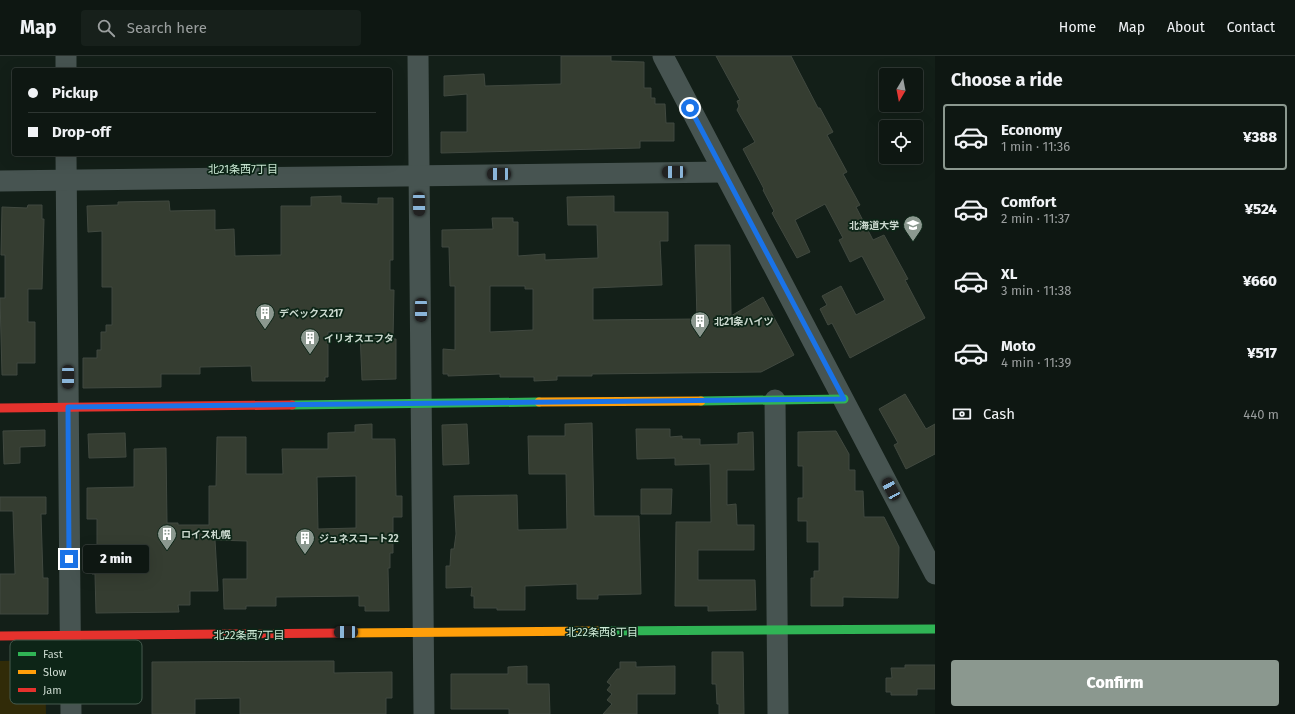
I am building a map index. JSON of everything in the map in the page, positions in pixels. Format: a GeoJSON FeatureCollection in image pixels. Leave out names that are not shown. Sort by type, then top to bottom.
{"type":"FeatureCollection","features":[{"type":"Feature","properties":{"kind":"street"},"geometry":{"type":"LineString","coordinates":[[66,56],[66,68]]}},
{"type":"Feature","properties":{"kind":"street"},"geometry":{"type":"LineString","coordinates":[[418,56],[424,714]]}},
{"type":"Feature","properties":{"kind":"street"},"geometry":{"type":"LineString","coordinates":[[663,56],[935,574]]}},
{"type":"Feature","properties":{"kind":"street"},"geometry":{"type":"LineString","coordinates":[[66,156],[70,640]]}},
{"type":"Feature","properties":{"kind":"street"},"geometry":{"type":"LineString","coordinates":[[0,181],[723,172]]}},
{"type":"Feature","properties":{"kind":"street"},"geometry":{"type":"LineString","coordinates":[[0,408],[844,399]]}},
{"type":"Feature","properties":{"kind":"street"},"geometry":{"type":"LineString","coordinates":[[775,400],[778,714]]}},
{"type":"Feature","properties":{"kind":"street"},"geometry":{"type":"LineString","coordinates":[[0,636],[935,629]]}},
{"type":"Feature","properties":{"kind":"street"},"geometry":{"type":"LineString","coordinates":[[71,704],[71,714]]}},
{"type":"Feature","properties":{"kind":"shaded area"},"geometry":{"type":"Polygon","coordinates":[[[0,661],[10,661],[10,704],[46,704],[46,714],[0,714],[0,661]]]}},
{"type":"Feature","properties":{"kind":"building"},"geometry":{"type":"Polygon","coordinates":[[[561,56],[611,56],[611,61],[644,62],[644,88],[651,88],[651,98],[655,98],[655,104],[665,104],[666,123],[674,123],[674,141],[640,141],[640,148],[441,153],[441,132],[467,132],[467,94],[444,96],[444,76],[484,74],[485,86],[561,84],[561,56]]]}},
{"type":"Feature","properties":{"kind":"building"},"geometry":{"type":"Polygon","coordinates":[[[716,56],[791,56],[818,108],[820,108],[833,132],[827,135],[847,172],[843,174],[860,205],[856,207],[873,240],[884,235],[908,279],[905,280],[925,318],[850,358],[832,323],[828,325],[820,309],[827,305],[822,296],[841,286],[856,315],[885,300],[862,256],[850,262],[839,240],[843,238],[825,204],[795,220],[810,252],[797,258],[772,213],[774,211],[743,149],[755,142],[737,110],[739,106],[737,101],[740,100],[716,56]]]}},
{"type":"Feature","properties":{"kind":"building"},"geometry":{"type":"Polygon","coordinates":[[[341,196],[341,203],[378,204],[378,198],[393,198],[393,260],[390,260],[390,290],[394,290],[393,339],[396,339],[396,379],[362,380],[360,332],[328,332],[328,377],[325,377],[325,381],[252,381],[251,366],[200,367],[200,374],[161,374],[161,387],[83,388],[83,358],[97,358],[97,350],[101,350],[101,332],[106,332],[106,325],[112,325],[112,287],[102,287],[102,231],[88,232],[87,206],[118,205],[118,202],[169,201],[170,211],[215,210],[215,230],[234,229],[235,256],[281,255],[281,206],[311,206],[311,197],[341,196]]]}},
{"type":"Feature","properties":{"kind":"building"},"geometry":{"type":"Polygon","coordinates":[[[614,196],[614,212],[668,212],[668,241],[660,241],[662,285],[593,288],[593,320],[697,319],[695,245],[730,245],[731,316],[763,297],[794,355],[761,372],[592,374],[592,376],[557,376],[557,380],[534,381],[534,377],[500,377],[500,374],[448,376],[448,374],[443,374],[443,349],[455,350],[455,286],[450,286],[449,247],[442,247],[442,230],[493,229],[492,218],[513,218],[513,222],[518,222],[518,256],[545,254],[545,260],[598,258],[597,225],[568,225],[567,197],[614,196]],[[490,286],[490,332],[533,330],[533,289],[525,289],[525,286],[490,286]]]}},
{"type":"Feature","properties":{"kind":"building"},"geometry":{"type":"Polygon","coordinates":[[[28,205],[42,205],[42,219],[44,219],[42,289],[28,289],[28,322],[35,322],[35,363],[17,363],[17,375],[2,375],[0,298],[5,298],[5,255],[1,255],[2,207],[27,208],[28,205]]]}},
{"type":"Feature","properties":{"kind":"building"},"geometry":{"type":"Polygon","coordinates":[[[905,394],[926,429],[935,424],[935,454],[906,469],[894,445],[898,443],[879,409],[905,394]]]}},
{"type":"Feature","properties":{"kind":"building"},"geometry":{"type":"Polygon","coordinates":[[[592,423],[594,516],[639,516],[641,594],[598,595],[598,599],[577,599],[577,584],[525,586],[525,610],[497,610],[497,608],[474,608],[474,596],[471,596],[472,587],[446,588],[446,566],[450,566],[451,549],[454,549],[456,534],[454,496],[517,495],[518,530],[567,529],[566,474],[529,474],[528,436],[565,436],[565,424],[592,423]]]}},
{"type":"Feature","properties":{"kind":"building"},"geometry":{"type":"Polygon","coordinates":[[[372,424],[372,439],[395,439],[396,496],[402,496],[402,517],[393,517],[393,553],[390,553],[390,568],[388,568],[389,611],[365,611],[365,606],[359,606],[359,596],[276,597],[276,606],[246,606],[246,609],[224,609],[223,579],[247,579],[247,541],[215,540],[218,591],[190,591],[190,605],[178,605],[179,612],[96,613],[95,574],[92,574],[92,554],[97,553],[97,519],[87,519],[87,488],[134,487],[134,449],[166,448],[167,523],[178,523],[178,525],[209,525],[209,486],[216,486],[217,437],[246,437],[246,474],[283,474],[282,449],[328,449],[328,433],[355,432],[355,425],[372,424]],[[356,476],[317,477],[318,529],[356,528],[356,476]]]}},
{"type":"Feature","properties":{"kind":"building"},"geometry":{"type":"Polygon","coordinates":[[[467,424],[469,464],[443,465],[442,425],[467,424]]]}},
{"type":"Feature","properties":{"kind":"building"},"geometry":{"type":"Polygon","coordinates":[[[636,429],[670,429],[670,437],[682,436],[682,439],[700,439],[700,445],[738,444],[738,433],[753,432],[754,470],[727,470],[727,505],[736,504],[737,525],[754,525],[754,550],[698,550],[698,580],[755,580],[756,610],[708,611],[708,606],[675,606],[676,522],[711,522],[710,464],[675,465],[675,458],[637,459],[636,429]]]}},
{"type":"Feature","properties":{"kind":"building"},"geometry":{"type":"Polygon","coordinates":[[[45,430],[45,446],[20,447],[20,463],[4,464],[3,431],[45,430]]]}},
{"type":"Feature","properties":{"kind":"building"},"geometry":{"type":"Polygon","coordinates":[[[836,431],[849,454],[849,470],[855,470],[855,491],[863,491],[864,517],[884,517],[899,547],[898,598],[843,597],[843,606],[811,606],[811,578],[814,578],[814,571],[819,571],[819,542],[807,542],[807,521],[798,521],[798,498],[803,498],[803,466],[798,466],[798,432],[836,431]]]}},
{"type":"Feature","properties":{"kind":"building"},"geometry":{"type":"Polygon","coordinates":[[[125,433],[126,457],[89,458],[88,434],[125,433]]]}},
{"type":"Feature","properties":{"kind":"building"},"geometry":{"type":"Polygon","coordinates":[[[641,489],[672,489],[671,514],[641,514],[641,489]]]}},
{"type":"Feature","properties":{"kind":"building"},"geometry":{"type":"Polygon","coordinates":[[[0,497],[46,497],[46,514],[41,514],[43,578],[48,578],[48,614],[0,614],[0,574],[15,574],[13,511],[0,511],[0,497]]]}},
{"type":"Feature","properties":{"kind":"building"},"geometry":{"type":"Polygon","coordinates":[[[712,652],[743,652],[744,714],[719,714],[716,684],[712,684],[712,652]]]}},
{"type":"Feature","properties":{"kind":"building"},"geometry":{"type":"Polygon","coordinates":[[[334,661],[334,673],[392,672],[392,698],[386,698],[386,714],[240,714],[240,698],[195,699],[195,714],[152,714],[152,662],[334,661]]]}},
{"type":"Feature","properties":{"kind":"building"},"geometry":{"type":"Polygon","coordinates":[[[620,662],[636,662],[636,667],[675,666],[675,694],[637,694],[637,714],[603,714],[612,704],[607,700],[612,694],[607,690],[611,685],[607,682],[617,669],[620,669],[620,662]]]}},
{"type":"Feature","properties":{"kind":"building"},"geometry":{"type":"Polygon","coordinates":[[[905,665],[935,665],[935,689],[917,689],[917,695],[891,695],[891,692],[886,692],[886,678],[892,678],[891,668],[905,668],[905,665]]]}},
{"type":"Feature","properties":{"kind":"building"},"geometry":{"type":"Polygon","coordinates":[[[527,666],[527,684],[549,684],[550,714],[509,714],[509,709],[451,709],[451,674],[508,674],[508,667],[527,666]]]}},
{"type":"Feature","properties":{"kind":"traffic: fast"},"geometry":{"type":"LineString","coordinates":[[701,401],[844,399]]}},
{"type":"Feature","properties":{"kind":"traffic: fast"},"geometry":{"type":"LineString","coordinates":[[292,405],[539,402]]}},
{"type":"Feature","properties":{"kind":"traffic: fast"},"geometry":{"type":"LineString","coordinates":[[602,631],[935,629]]}},
{"type":"Feature","properties":{"kind":"traffic: slow"},"geometry":{"type":"LineString","coordinates":[[539,402],[701,401]]}},
{"type":"Feature","properties":{"kind":"traffic: slow"},"geometry":{"type":"LineString","coordinates":[[343,633],[602,631]]}},
{"type":"Feature","properties":{"kind":"traffic: jam"},"geometry":{"type":"LineString","coordinates":[[0,408],[292,405]]}},
{"type":"Feature","properties":{"kind":"traffic: jam"},"geometry":{"type":"LineString","coordinates":[[0,636],[343,633]]}},
{"type":"Feature","properties":{"kind":"place","name":"北海道大学"},"geometry":{"type":"Point","coordinates":[913,242]}},
{"type":"Feature","properties":{"kind":"place","name":"デベックス217"},"geometry":{"type":"Point","coordinates":[265,330]}},
{"type":"Feature","properties":{"kind":"place","name":"北21条ハイツ"},"geometry":{"type":"Point","coordinates":[700,338]}},
{"type":"Feature","properties":{"kind":"place","name":"イリオスエフタ"},"geometry":{"type":"Point","coordinates":[310,355]}},
{"type":"Feature","properties":{"kind":"place","name":"ロイス札幌"},"geometry":{"type":"Point","coordinates":[167,551]}},
{"type":"Feature","properties":{"kind":"place","name":"ジュネスコート22"},"geometry":{"type":"Point","coordinates":[305,555]}},
{"type":"Feature","properties":{"kind":"district","name":"北21条西7丁目"},"geometry":{"type":"Point","coordinates":[243,169]}},
{"type":"Feature","properties":{"kind":"district","name":"北22条西8丁目"},"geometry":{"type":"Point","coordinates":[602,632]}},
{"type":"Feature","properties":{"kind":"district","name":"北22条西7丁目"},"geometry":{"type":"Point","coordinates":[249,635]}},
{"type":"Feature","properties":{"kind":"route"},"geometry":{"type":"LineString","coordinates":[[69,559],[68,407],[844,399],[690,108]]}}]}
